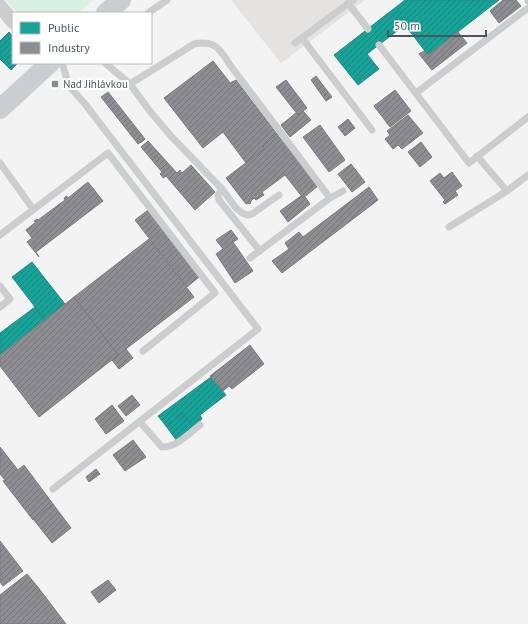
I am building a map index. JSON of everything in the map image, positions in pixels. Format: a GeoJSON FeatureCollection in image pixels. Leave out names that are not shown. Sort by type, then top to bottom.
{"type":"FeatureCollection","features":[{"type":"Feature","properties":{"kind":"main road"},"geometry":{"type":"LineString","coordinates":[[0,109],[51,64]]}},
{"type":"Feature","properties":{"kind":"street"},"geometry":{"type":"LineString","coordinates":[[0,6],[12,21]]}},
{"type":"Feature","properties":{"kind":"lane"},"geometry":{"type":"LineString","coordinates":[[112,7],[129,0]]}},
{"type":"Feature","properties":{"kind":"lane"},"geometry":{"type":"LineString","coordinates":[[149,12],[167,0]]}},
{"type":"Feature","properties":{"kind":"lane"},"geometry":{"type":"LineString","coordinates":[[295,43],[350,2],[368,29]]}},
{"type":"Feature","properties":{"kind":"lane"},"geometry":{"type":"LineString","coordinates":[[416,93],[528,8]]}},
{"type":"Feature","properties":{"kind":"lane"},"geometry":{"type":"LineString","coordinates":[[302,38],[372,130]]}},
{"type":"Feature","properties":{"kind":"lane"},"geometry":{"type":"LineString","coordinates":[[130,84],[194,44],[202,42],[215,45],[222,51],[235,71],[330,198]]}},
{"type":"Feature","properties":{"kind":"lane"},"geometry":{"type":"LineString","coordinates":[[379,45],[469,163],[528,117]]}},
{"type":"Feature","properties":{"kind":"lane"},"geometry":{"type":"LineString","coordinates":[[53,64],[86,104],[258,329],[53,489]]}},
{"type":"Feature","properties":{"kind":"lane"},"geometry":{"type":"LineString","coordinates":[[106,64],[130,84],[170,135],[222,189],[236,208],[242,213],[247,215],[252,214],[279,195]]}},
{"type":"Feature","properties":{"kind":"lane"},"geometry":{"type":"LineString","coordinates":[[0,235],[108,152],[215,293],[143,351]]}},
{"type":"Feature","properties":{"kind":"lane"},"geometry":{"type":"LineString","coordinates":[[477,156],[507,191]]}},
{"type":"Feature","properties":{"kind":"lane"},"geometry":{"type":"LineString","coordinates":[[0,163],[33,209]]}},
{"type":"Feature","properties":{"kind":"lane"},"geometry":{"type":"LineString","coordinates":[[449,227],[507,191],[528,175]]}},
{"type":"Feature","properties":{"kind":"lane"},"geometry":{"type":"LineString","coordinates":[[222,189],[218,195],[219,200],[260,251]]}},
{"type":"Feature","properties":{"kind":"lane"},"geometry":{"type":"LineString","coordinates":[[250,258],[330,198],[343,191]]}},
{"type":"Feature","properties":{"kind":"lane"},"geometry":{"type":"LineString","coordinates":[[0,286],[10,299],[0,307]]}},
{"type":"Feature","properties":{"kind":"lane"},"geometry":{"type":"LineString","coordinates":[[140,422],[162,447],[169,447],[200,425]]}},
{"type":"Feature","properties":{"kind":"shaded area"},"geometry":{"type":"Polygon","coordinates":[[[231,0],[365,0],[281,63],[231,0]]]}},
{"type":"Feature","properties":{"kind":"green space"},"geometry":{"type":"Polygon","coordinates":[[[6,0],[93,0],[80,12],[17,12],[6,0]]]}},
{"type":"Feature","properties":{"kind":"building: Public"},"geometry":{"type":"Polygon","coordinates":[[[405,0],[499,0],[428,55],[405,25],[367,54],[379,69],[358,85],[334,55],[405,0]]]}},
{"type":"Feature","properties":{"kind":"building: Public"},"geometry":{"type":"Polygon","coordinates":[[[9,32],[12,36],[12,64],[17,64],[11,70],[0,59],[0,41],[9,32]]]}},
{"type":"Feature","properties":{"kind":"building: Public"},"geometry":{"type":"Polygon","coordinates":[[[32,262],[65,304],[45,320],[12,277],[32,262]]]}},
{"type":"Feature","properties":{"kind":"building: Public"},"geometry":{"type":"Polygon","coordinates":[[[35,307],[45,320],[0,355],[0,333],[35,307]]]}},
{"type":"Feature","properties":{"kind":"building: Public"},"geometry":{"type":"Polygon","coordinates":[[[211,377],[226,395],[200,415],[202,419],[194,428],[183,413],[166,426],[158,416],[211,377]]]}},
{"type":"Feature","properties":{"kind":"building: Public"},"geometry":{"type":"Polygon","coordinates":[[[183,413],[194,428],[177,441],[166,426],[183,413]]]}},
{"type":"Feature","properties":{"kind":"building: Industry"},"geometry":{"type":"Polygon","coordinates":[[[503,0],[516,0],[521,6],[499,23],[490,11],[503,0]]]}},
{"type":"Feature","properties":{"kind":"building: Industry"},"geometry":{"type":"Polygon","coordinates":[[[458,32],[467,43],[432,70],[419,54],[424,51],[428,55],[458,32]]]}},
{"type":"Feature","properties":{"kind":"building: Industry"},"geometry":{"type":"Polygon","coordinates":[[[213,61],[230,83],[236,80],[277,134],[263,146],[264,149],[246,163],[223,132],[203,148],[164,98],[213,61]]]}},
{"type":"Feature","properties":{"kind":"building: Industry"},"geometry":{"type":"Polygon","coordinates":[[[316,76],[332,97],[326,101],[311,80],[316,76]]]}},
{"type":"Feature","properties":{"kind":"building: Industry"},"geometry":{"type":"Polygon","coordinates":[[[286,80],[307,108],[298,115],[276,87],[286,80]]]}},
{"type":"Feature","properties":{"kind":"building: Industry"},"geometry":{"type":"Polygon","coordinates":[[[395,90],[411,111],[390,127],[374,106],[395,90]]]}},
{"type":"Feature","properties":{"kind":"building: Industry"},"geometry":{"type":"Polygon","coordinates":[[[108,92],[145,139],[143,141],[138,144],[101,97],[108,92]]]}},
{"type":"Feature","properties":{"kind":"building: Industry"},"geometry":{"type":"Polygon","coordinates":[[[303,111],[311,120],[290,137],[281,125],[296,113],[298,115],[303,111]]]}},
{"type":"Feature","properties":{"kind":"building: Industry"},"geometry":{"type":"Polygon","coordinates":[[[408,115],[423,133],[402,149],[398,145],[393,149],[385,139],[390,135],[387,131],[408,115]]]}},
{"type":"Feature","properties":{"kind":"building: Industry"},"geometry":{"type":"Polygon","coordinates":[[[348,119],[355,128],[345,136],[338,127],[348,119]]]}},
{"type":"Feature","properties":{"kind":"building: Industry"},"geometry":{"type":"Polygon","coordinates":[[[320,125],[345,160],[329,172],[303,137],[320,125]]]}},
{"type":"Feature","properties":{"kind":"building: Industry"},"geometry":{"type":"Polygon","coordinates":[[[277,134],[318,186],[303,198],[285,175],[262,192],[264,195],[256,200],[254,198],[250,202],[251,203],[246,204],[226,178],[264,149],[263,146],[277,134]]]}},
{"type":"Feature","properties":{"kind":"building: Industry"},"geometry":{"type":"Polygon","coordinates":[[[148,141],[177,173],[180,170],[182,173],[191,165],[215,192],[195,210],[166,176],[163,178],[160,174],[162,172],[141,147],[148,141]]]}},
{"type":"Feature","properties":{"kind":"building: Industry"},"geometry":{"type":"Polygon","coordinates":[[[421,142],[432,157],[420,167],[408,152],[421,142]]]}},
{"type":"Feature","properties":{"kind":"building: Industry"},"geometry":{"type":"Polygon","coordinates":[[[351,164],[365,182],[352,192],[338,174],[351,164]]]}},
{"type":"Feature","properties":{"kind":"building: Industry"},"geometry":{"type":"Polygon","coordinates":[[[452,172],[462,186],[455,191],[458,195],[445,204],[443,202],[445,200],[430,181],[440,173],[444,178],[452,172]]]}},
{"type":"Feature","properties":{"kind":"building: Industry"},"geometry":{"type":"Polygon","coordinates":[[[88,182],[103,201],[36,252],[39,257],[27,242],[32,238],[26,230],[36,222],[34,221],[37,219],[38,220],[65,200],[64,198],[67,196],[68,198],[88,182]]]}},
{"type":"Feature","properties":{"kind":"building: Industry"},"geometry":{"type":"Polygon","coordinates":[[[369,187],[378,200],[282,273],[272,261],[289,249],[285,243],[299,232],[303,237],[369,187]]]}},
{"type":"Feature","properties":{"kind":"building: Industry"},"geometry":{"type":"Polygon","coordinates":[[[301,196],[303,198],[305,197],[310,204],[288,222],[280,211],[301,196]]]}},
{"type":"Feature","properties":{"kind":"building: Industry"},"geometry":{"type":"Polygon","coordinates":[[[148,210],[199,277],[187,287],[135,220],[148,210]]]}},
{"type":"Feature","properties":{"kind":"building: Industry"},"geometry":{"type":"Polygon","coordinates":[[[231,230],[238,239],[233,242],[253,271],[235,283],[216,254],[223,249],[216,240],[231,230]]]}},
{"type":"Feature","properties":{"kind":"building: Industry"},"geometry":{"type":"Polygon","coordinates":[[[149,239],[194,297],[118,355],[74,297],[149,239]]]}},
{"type":"Feature","properties":{"kind":"building: Industry"},"geometry":{"type":"Polygon","coordinates":[[[74,297],[118,355],[39,417],[0,366],[0,355],[74,297]]]}},
{"type":"Feature","properties":{"kind":"building: Industry"},"geometry":{"type":"Polygon","coordinates":[[[250,345],[264,364],[232,389],[229,386],[223,391],[210,376],[250,345]]]}},
{"type":"Feature","properties":{"kind":"building: Industry"},"geometry":{"type":"Polygon","coordinates":[[[126,349],[133,358],[119,369],[112,360],[126,349]]]}},
{"type":"Feature","properties":{"kind":"building: Industry"},"geometry":{"type":"Polygon","coordinates":[[[132,395],[140,405],[126,416],[118,406],[132,395]]]}},
{"type":"Feature","properties":{"kind":"building: Industry"},"geometry":{"type":"Polygon","coordinates":[[[112,405],[124,421],[106,434],[95,419],[112,405]]]}},
{"type":"Feature","properties":{"kind":"building: Industry"},"geometry":{"type":"Polygon","coordinates":[[[133,440],[146,457],[125,471],[113,455],[133,440]]]}},
{"type":"Feature","properties":{"kind":"building: Industry"},"geometry":{"type":"Polygon","coordinates":[[[0,447],[18,470],[24,465],[53,504],[33,520],[3,481],[5,480],[0,474],[0,447]]]}},
{"type":"Feature","properties":{"kind":"building: Industry"},"geometry":{"type":"Polygon","coordinates":[[[96,469],[100,474],[89,482],[86,477],[96,469]]]}},
{"type":"Feature","properties":{"kind":"building: Industry"},"geometry":{"type":"Polygon","coordinates":[[[53,504],[71,528],[52,543],[34,520],[53,504]]]}},
{"type":"Feature","properties":{"kind":"building: Industry"},"geometry":{"type":"Polygon","coordinates":[[[0,541],[23,571],[3,586],[0,582],[0,541]]]}},
{"type":"Feature","properties":{"kind":"building: Industry"},"geometry":{"type":"Polygon","coordinates":[[[27,574],[66,624],[0,624],[0,595],[27,574]]]}},
{"type":"Feature","properties":{"kind":"building: Industry"},"geometry":{"type":"Polygon","coordinates":[[[108,580],[116,590],[99,603],[91,592],[108,580]]]}},
{"type":"Feature","properties":{"kind":"place","name":"Nad Jihlávkou"},"geometry":{"type":"Point","coordinates":[55,84]}}]}
